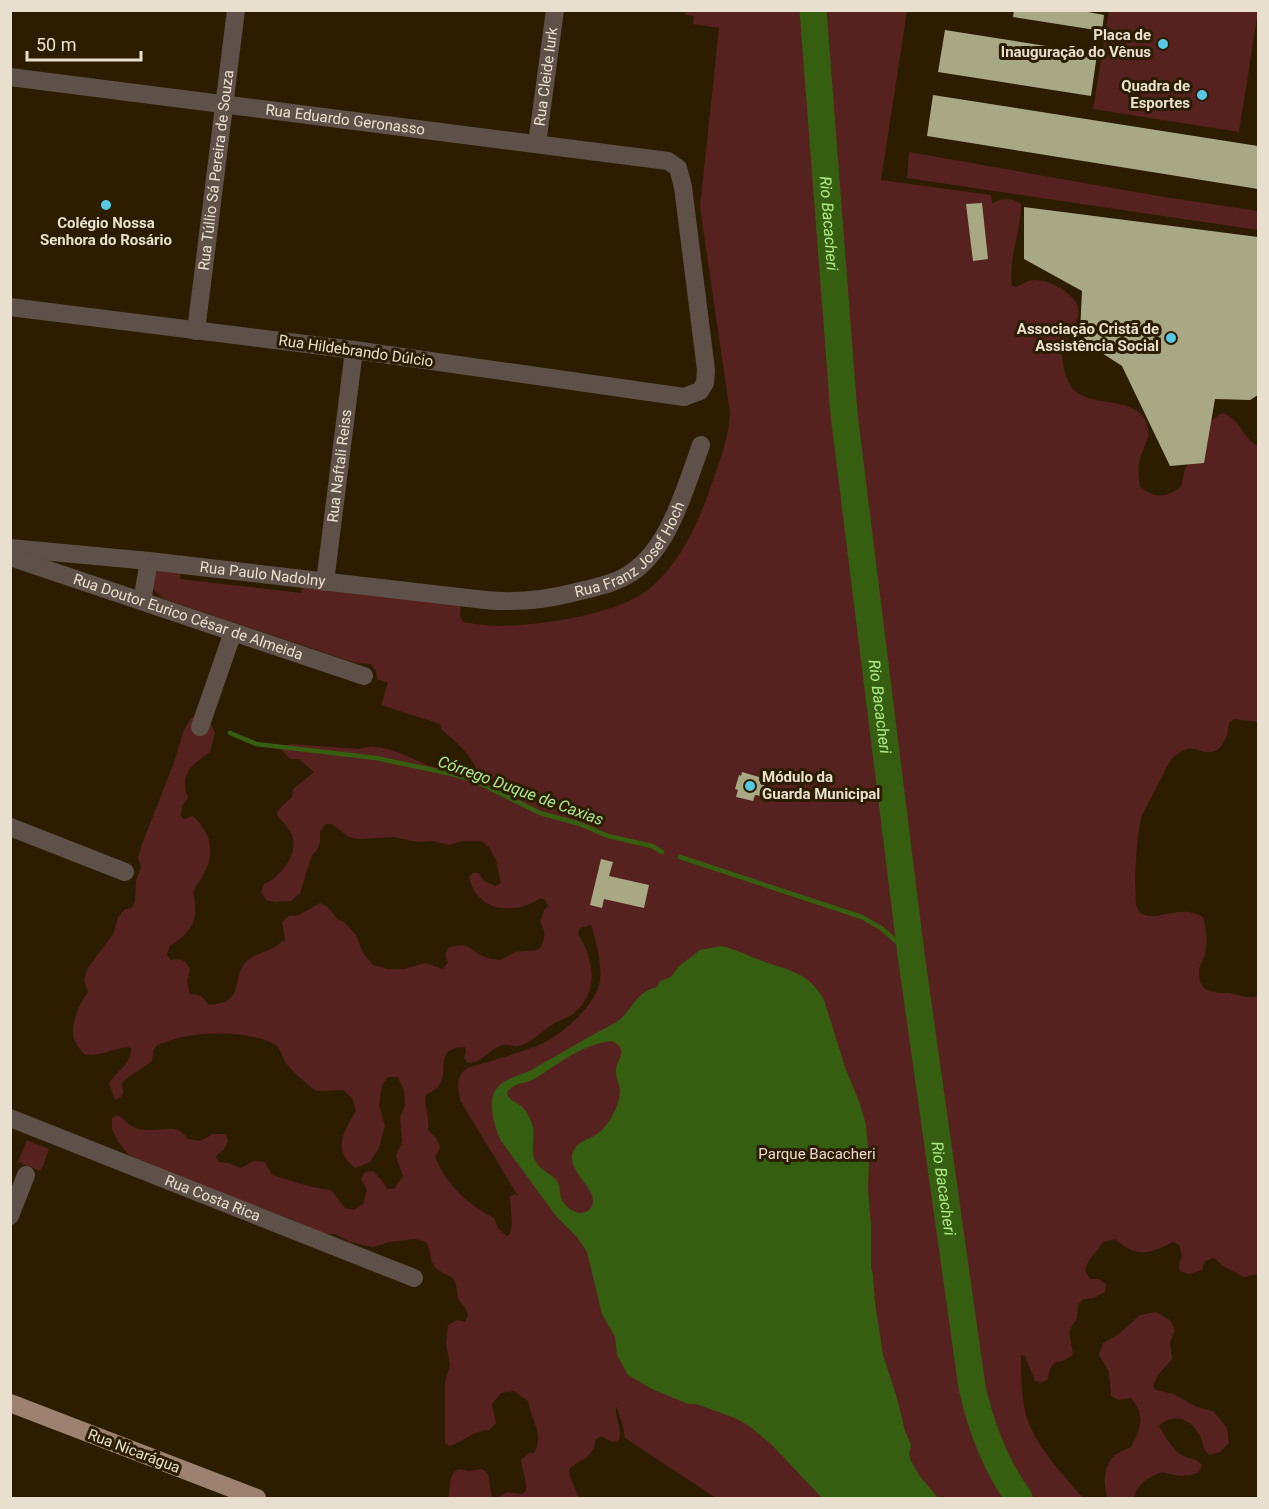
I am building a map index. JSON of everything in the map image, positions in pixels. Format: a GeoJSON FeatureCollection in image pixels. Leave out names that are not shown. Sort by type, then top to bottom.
{"type":"FeatureCollection","features":[{"type":"Feature","properties":{"kind":"main road","name":"Rua Nicarágua"},"geometry":{"type":"LineString","coordinates":[[10,1403],[257,1498]]}},
{"type":"Feature","properties":{"kind":"street","name":"Rua Túllio Sá Pereira de Souza"},"geometry":{"type":"LineString","coordinates":[[196,331],[236,10]]}},
{"type":"Feature","properties":{"kind":"street","name":"Rua Cleide Iurk"},"geometry":{"type":"LineString","coordinates":[[537,144],[555,10]]}},
{"type":"Feature","properties":{"kind":"street","name":"Rua Eduardo Geronasso"},"geometry":{"type":"LineString","coordinates":[[10,77],[668,161],[678,168],[683,187],[705,348],[705,383],[700,391]]}},
{"type":"Feature","properties":{"kind":"street","name":"Rua Hildebrando Dúlcio"},"geometry":{"type":"LineString","coordinates":[[10,307],[354,350],[684,397],[700,391]]}},
{"type":"Feature","properties":{"kind":"street","name":"Rua Naftali Reiss"},"geometry":{"type":"LineString","coordinates":[[325,582],[354,350]]}},
{"type":"Feature","properties":{"kind":"street","name":"Rua Franz Josef Hoch"},"geometry":{"type":"LineString","coordinates":[[515,602],[584,591],[625,577],[641,566],[659,543],[675,512],[701,445]]}},
{"type":"Feature","properties":{"kind":"street","name":"Rua Paulo Nadolny"},"geometry":{"type":"LineString","coordinates":[[10,548],[149,561],[515,602]]}},
{"type":"Feature","properties":{"kind":"street","name":"Rua Doutor Eurico César de Almeida"},"geometry":{"type":"LineString","coordinates":[[10,557],[364,676]]}},
{"type":"Feature","properties":{"kind":"street"},"geometry":{"type":"LineString","coordinates":[[142,601],[149,561]]}},
{"type":"Feature","properties":{"kind":"street"},"geometry":{"type":"LineString","coordinates":[[200,727],[233,632]]}},
{"type":"Feature","properties":{"kind":"street"},"geometry":{"type":"LineString","coordinates":[[10,827],[125,872]]}},
{"type":"Feature","properties":{"kind":"street","name":"Rua Costa Rica"},"geometry":{"type":"LineString","coordinates":[[10,1118],[414,1278]]}},
{"type":"Feature","properties":{"kind":"street"},"geometry":{"type":"LineString","coordinates":[[10,1216],[26,1175]]}},
{"type":"Feature","properties":{"kind":"green space","name":"Parque Bacacheri"},"geometry":{"type":"Polygon","coordinates":[[[686,11],[907,11],[881,180],[991,195],[992,203],[1007,199],[1021,204],[1013,255],[1012,286],[1017,287],[1035,280],[1042,281],[1064,291],[1075,301],[1079,312],[1078,317],[1063,349],[1062,361],[1067,379],[1080,395],[1126,406],[1136,410],[1144,418],[1148,433],[1139,464],[1140,487],[1160,496],[1170,494],[1181,487],[1185,469],[1199,447],[1208,423],[1222,413],[1234,420],[1252,443],[1258,446],[1258,722],[1234,719],[1229,723],[1226,737],[1219,749],[1207,752],[1187,749],[1171,759],[1141,817],[1135,877],[1136,905],[1141,914],[1153,916],[1191,912],[1203,917],[1206,944],[1199,978],[1203,987],[1207,990],[1246,997],[1258,996],[1258,1274],[1244,1277],[1223,1266],[1214,1258],[1205,1261],[1202,1270],[1189,1274],[1180,1271],[1182,1256],[1179,1245],[1173,1242],[1143,1252],[1130,1249],[1115,1239],[1103,1242],[1090,1259],[1085,1271],[1090,1279],[1099,1279],[1106,1284],[1105,1292],[1094,1298],[1083,1299],[1078,1305],[1077,1319],[1070,1332],[1073,1354],[1054,1364],[1048,1379],[1042,1382],[1035,1381],[1025,1356],[1021,1355],[1023,1400],[1030,1426],[1050,1459],[1083,1498],[716,1498],[625,1438],[616,1406],[619,1440],[613,1442],[601,1436],[596,1439],[589,1455],[569,1469],[579,1498],[497,1498],[507,1492],[522,1494],[526,1491],[521,1460],[529,1453],[534,1453],[538,1434],[528,1401],[514,1391],[501,1393],[492,1404],[496,1423],[489,1430],[478,1432],[449,1446],[445,1443],[445,1382],[450,1365],[446,1343],[448,1325],[457,1320],[465,1322],[468,1316],[459,1300],[454,1280],[435,1267],[426,1242],[415,1239],[373,1247],[350,1242],[335,1234],[323,1234],[293,1220],[162,1171],[128,1154],[112,1129],[112,1118],[118,1115],[136,1128],[178,1130],[188,1139],[200,1141],[213,1134],[226,1134],[228,1141],[224,1149],[216,1156],[218,1162],[241,1168],[254,1161],[265,1162],[272,1175],[331,1190],[345,1208],[354,1210],[363,1204],[367,1190],[361,1179],[365,1172],[373,1171],[387,1189],[394,1189],[403,1176],[396,1156],[402,1142],[400,1117],[405,1106],[404,1091],[398,1077],[388,1077],[382,1085],[379,1105],[385,1126],[379,1148],[370,1162],[355,1168],[348,1161],[342,1148],[347,1126],[356,1111],[352,1098],[343,1090],[316,1091],[289,1067],[279,1048],[274,1044],[263,1039],[236,1034],[205,1034],[161,1043],[154,1050],[152,1061],[122,1083],[123,1093],[115,1100],[109,1083],[127,1063],[131,1048],[91,1055],[84,1054],[73,1036],[75,1018],[88,993],[84,980],[87,969],[114,933],[118,917],[125,909],[132,908],[141,866],[138,858],[142,844],[184,730],[191,718],[200,713],[208,717],[215,733],[210,752],[189,770],[186,776],[188,798],[182,806],[181,816],[184,819],[193,816],[203,827],[209,839],[210,853],[206,870],[193,892],[195,910],[192,924],[178,941],[170,946],[167,955],[171,960],[182,960],[190,969],[187,981],[190,994],[201,996],[209,1005],[228,1000],[233,996],[245,963],[255,955],[285,940],[282,922],[289,916],[299,915],[320,903],[328,907],[337,919],[344,922],[356,935],[363,953],[373,965],[388,969],[404,969],[425,963],[443,969],[448,962],[445,956],[448,948],[461,945],[485,957],[501,960],[515,952],[538,950],[540,947],[544,940],[544,933],[540,922],[548,906],[545,900],[541,898],[519,907],[498,907],[488,904],[473,889],[469,877],[472,873],[479,873],[484,881],[495,886],[501,883],[496,860],[489,847],[481,841],[463,841],[449,845],[394,837],[359,839],[349,837],[332,824],[325,824],[320,832],[320,842],[312,855],[300,893],[291,901],[266,900],[261,892],[264,884],[286,866],[294,846],[291,833],[277,815],[277,811],[292,797],[293,789],[314,772],[299,759],[290,759],[281,749],[283,746],[290,744],[360,749],[379,747],[437,768],[474,777],[478,774],[468,754],[441,729],[440,724],[381,705],[388,683],[377,679],[376,671],[371,664],[356,663],[164,599],[153,589],[153,576],[158,571],[181,568],[180,579],[301,593],[303,582],[461,602],[460,617],[463,622],[500,626],[557,621],[598,612],[635,598],[659,580],[678,557],[699,518],[722,453],[730,413],[700,207],[719,28],[693,24],[694,16],[685,15],[686,11]],[[591,925],[580,928],[578,934],[588,954],[592,976],[591,986],[582,1005],[573,1014],[525,1043],[499,1047],[478,1061],[468,1063],[464,1058],[465,1047],[449,1051],[445,1056],[442,1081],[438,1087],[426,1095],[428,1130],[436,1138],[440,1148],[435,1157],[445,1176],[467,1200],[494,1218],[498,1228],[507,1236],[510,1234],[512,1223],[510,1197],[514,1194],[518,1196],[461,1102],[458,1082],[462,1073],[470,1067],[546,1042],[566,1028],[585,1009],[592,1000],[600,980],[597,944],[591,925]]]}},
{"type":"Feature","properties":{"kind":"green space"},"geometry":{"type":"Polygon","coordinates":[[[1109,11],[1258,11],[1239,132],[1093,109],[1109,11]]]}},
{"type":"Feature","properties":{"kind":"green space"},"geometry":{"type":"Polygon","coordinates":[[[909,152],[1164,197],[1258,211],[1258,230],[907,178],[909,152]]]}},
{"type":"Feature","properties":{"kind":"green space"},"geometry":{"type":"Polygon","coordinates":[[[27,1140],[49,1149],[41,1171],[18,1162],[27,1140]]]}},
{"type":"Feature","properties":{"kind":"green space"},"geometry":{"type":"Polygon","coordinates":[[[1156,1312],[1170,1320],[1175,1330],[1170,1342],[1172,1359],[1157,1376],[1153,1386],[1156,1390],[1174,1394],[1196,1407],[1213,1411],[1227,1428],[1229,1443],[1220,1452],[1209,1455],[1199,1434],[1191,1424],[1181,1419],[1164,1422],[1159,1426],[1168,1441],[1180,1454],[1202,1465],[1199,1472],[1181,1476],[1162,1472],[1144,1482],[1138,1488],[1134,1498],[1108,1498],[1105,1482],[1108,1465],[1116,1455],[1131,1447],[1139,1428],[1140,1417],[1131,1398],[1118,1400],[1111,1396],[1109,1372],[1099,1355],[1103,1343],[1119,1334],[1140,1315],[1156,1312]]]}},
{"type":"Feature","properties":{"kind":"green space"},"geometry":{"type":"Polygon","coordinates":[[[459,1469],[469,1471],[482,1469],[488,1474],[492,1498],[448,1498],[452,1475],[459,1469]]]}},
{"type":"Feature","properties":{"kind":"shaded area"},"geometry":{"type":"Polygon","coordinates":[[[721,946],[789,970],[812,984],[824,1000],[866,1125],[869,1158],[871,1267],[883,1355],[911,1445],[909,1454],[911,1461],[938,1498],[822,1498],[771,1444],[749,1426],[735,1418],[696,1404],[688,1404],[652,1389],[628,1375],[617,1355],[615,1337],[602,1314],[587,1252],[577,1237],[556,1216],[501,1141],[494,1122],[492,1107],[494,1093],[500,1085],[620,1020],[642,994],[657,987],[660,981],[671,977],[678,967],[700,950],[721,946]],[[612,1041],[581,1050],[532,1080],[514,1086],[507,1092],[511,1099],[524,1109],[531,1121],[533,1154],[536,1162],[557,1181],[565,1205],[579,1213],[587,1212],[593,1202],[592,1195],[573,1164],[572,1156],[579,1144],[604,1128],[615,1109],[620,1090],[616,1076],[616,1068],[621,1055],[618,1044],[612,1041]]]}},
{"type":"Feature","properties":{"kind":"building"},"geometry":{"type":"Polygon","coordinates":[[[1014,10],[1088,10],[1088,12],[1104,15],[1102,31],[1013,17],[1014,10]]]}},
{"type":"Feature","properties":{"kind":"building"},"geometry":{"type":"Polygon","coordinates":[[[945,30],[1097,54],[1091,96],[938,72],[945,30]]]}},
{"type":"Feature","properties":{"kind":"building"},"geometry":{"type":"Polygon","coordinates":[[[933,95],[1258,146],[1258,189],[927,136],[933,95]]]}},
{"type":"Feature","properties":{"kind":"building"},"geometry":{"type":"Polygon","coordinates":[[[982,203],[988,259],[973,261],[966,204],[982,203]]]}},
{"type":"Feature","properties":{"kind":"building","name":"Associação Cristã de Assistência Social"},"geometry":{"type":"Polygon","coordinates":[[[1024,207],[1258,237],[1258,395],[1250,400],[1215,399],[1204,463],[1170,466],[1122,366],[1088,344],[1080,332],[1082,291],[1024,259],[1024,207]]]}},
{"type":"Feature","properties":{"kind":"building","name":"Módulo da Guarda Municipal"},"geometry":{"type":"Polygon","coordinates":[[[742,772],[759,777],[759,781],[765,783],[762,796],[755,795],[753,801],[736,797],[738,790],[735,789],[742,772]]]}},
{"type":"Feature","properties":{"kind":"building"},"geometry":{"type":"Polygon","coordinates":[[[601,859],[613,862],[609,876],[649,885],[644,908],[604,899],[602,908],[590,905],[601,859]]]}},
{"type":"Feature","properties":{"kind":"waterway","name":"Rio Bacacheri"},"geometry":{"type":"LineString","coordinates":[[813,10],[844,414],[911,954],[972,1387],[990,1445],[1019,1498]]}},
{"type":"Feature","properties":{"kind":"waterway","name":"Córrego Duque de Caxias"},"geometry":{"type":"LineString","coordinates":[[230,733],[256,744],[376,758],[452,774],[473,780],[540,813],[580,824],[608,836],[652,846],[662,852]]}},
{"type":"Feature","properties":{"kind":"waterway","name":"Córrego Duque de Caxias"},"geometry":{"type":"LineString","coordinates":[[680,857],[862,917],[881,928],[911,954]]}},
{"type":"Feature","properties":{"kind":"place","name":"Placa de Inauguração do Vênus"},"geometry":{"type":"Point","coordinates":[1163,44]}},
{"type":"Feature","properties":{"kind":"place","name":"Quadra de Esportes"},"geometry":{"type":"Point","coordinates":[1202,95]}},
{"type":"Feature","properties":{"kind":"place","name":"Colégio Nossa Senhora do Rosário"},"geometry":{"type":"Point","coordinates":[106,205]}},
{"type":"Feature","properties":{"kind":"place","name":"Associação Cristã de Assistência Social"},"geometry":{"type":"Point","coordinates":[1171,338]}},
{"type":"Feature","properties":{"kind":"place","name":"Módulo da Guarda Municipal"},"geometry":{"type":"Point","coordinates":[750,786]}}]}
